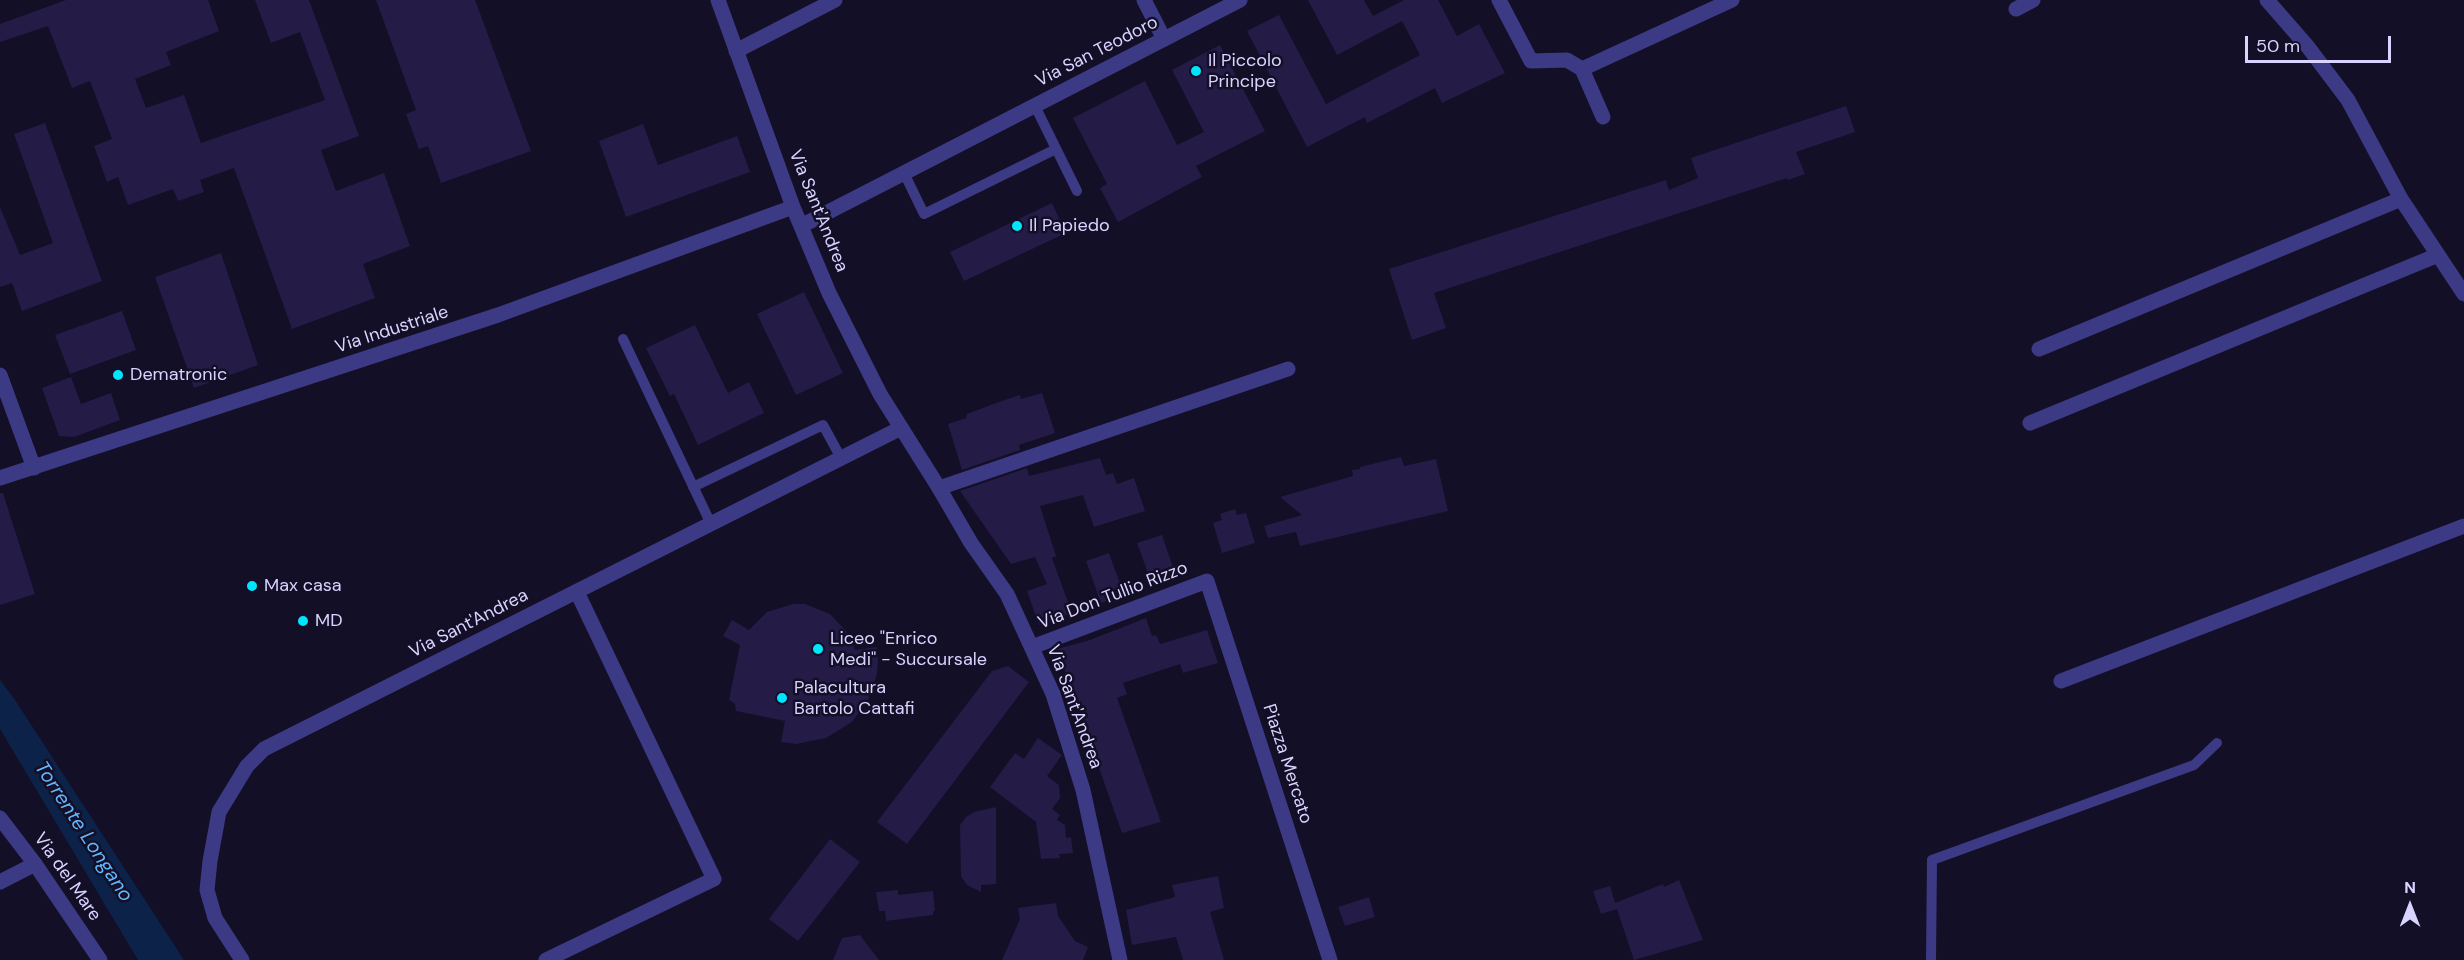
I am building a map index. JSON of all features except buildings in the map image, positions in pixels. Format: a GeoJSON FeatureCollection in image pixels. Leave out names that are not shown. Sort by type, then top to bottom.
{"type":"FeatureCollection","features":[{"type":"Feature","properties":{"kind":"street","name":"Via Sant'Andrea"},"geometry":{"type":"LineString","coordinates":[[718,0],[793,207],[829,293],[880,394],[971,543],[1007,594],[1053,694],[1083,790],[1120,960]]}},
{"type":"Feature","properties":{"kind":"street"},"geometry":{"type":"LineString","coordinates":[[736,51],[835,0]]}},
{"type":"Feature","properties":{"kind":"street"},"geometry":{"type":"LineString","coordinates":[[1144,0],[1164,39]]}},
{"type":"Feature","properties":{"kind":"street","name":"Via San Teodoro"},"geometry":{"type":"LineString","coordinates":[[801,226],[1240,0]]}},
{"type":"Feature","properties":{"kind":"street"},"geometry":{"type":"LineString","coordinates":[[1499,0],[1531,61],[1567,60],[1582,69],[1603,117]]}},
{"type":"Feature","properties":{"kind":"street"},"geometry":{"type":"LineString","coordinates":[[1582,69],[1732,0]]}},
{"type":"Feature","properties":{"kind":"street"},"geometry":{"type":"LineString","coordinates":[[2016,9],[2033,0]]}},
{"type":"Feature","properties":{"kind":"street"},"geometry":{"type":"LineString","coordinates":[[2267,0],[2308,47],[2348,100],[2401,199],[2464,294]]}},
{"type":"Feature","properties":{"kind":"street"},"geometry":{"type":"LineString","coordinates":[[2038,349],[2401,199]]}},
{"type":"Feature","properties":{"kind":"street","name":"Via Industriale"},"geometry":{"type":"LineString","coordinates":[[0,478],[498,315],[793,207]]}},
{"type":"Feature","properties":{"kind":"street"},"geometry":{"type":"LineString","coordinates":[[2030,423],[2438,255]]}},
{"type":"Feature","properties":{"kind":"street"},"geometry":{"type":"LineString","coordinates":[[939,488],[1288,369]]}},
{"type":"Feature","properties":{"kind":"street"},"geometry":{"type":"LineString","coordinates":[[0,375],[34,468]]}},
{"type":"Feature","properties":{"kind":"street","name":"Via Sant'Andrea"},"geometry":{"type":"LineString","coordinates":[[242,960],[215,918],[207,890],[219,812],[247,766],[264,749],[902,428]]}},
{"type":"Feature","properties":{"kind":"street"},"geometry":{"type":"LineString","coordinates":[[2061,681],[2464,526]]}},
{"type":"Feature","properties":{"kind":"street","name":"Via Don Tullio Rizzo"},"geometry":{"type":"LineString","coordinates":[[1032,647],[1207,581]]}},
{"type":"Feature","properties":{"kind":"street","name":"Piazza Mercato"},"geometry":{"type":"LineString","coordinates":[[1207,581],[1330,960]]}},
{"type":"Feature","properties":{"kind":"street"},"geometry":{"type":"LineString","coordinates":[[546,960],[714,879],[577,592]]}},
{"type":"Feature","properties":{"kind":"street","name":"Via del Mare"},"geometry":{"type":"LineString","coordinates":[[0,818],[35,864],[96,953]]}},
{"type":"Feature","properties":{"kind":"street"},"geometry":{"type":"LineString","coordinates":[[0,882],[35,864]]}},
{"type":"Feature","properties":{"kind":"lane","name":"Via San Teodoro"},"geometry":{"type":"LineString","coordinates":[[1035,106],[1077,190]]}},
{"type":"Feature","properties":{"kind":"lane"},"geometry":{"type":"LineString","coordinates":[[904,173],[924,214],[1056,149]]}},
{"type":"Feature","properties":{"kind":"lane"},"geometry":{"type":"LineString","coordinates":[[623,339],[711,524]]}},
{"type":"Feature","properties":{"kind":"lane"},"geometry":{"type":"LineString","coordinates":[[693,487],[823,425],[841,458]]}},
{"type":"Feature","properties":{"kind":"lane"},"geometry":{"type":"LineString","coordinates":[[1930,960],[1932,860],[2194,765],[2217,743]]}},
{"type":"Feature","properties":{"kind":"water","name":"Torrente Longano"},"geometry":{"type":"Polygon","coordinates":[[[0,680],[184,960],[138,960],[0,729],[0,680]]]}},
{"type":"Feature","properties":{"kind":"place","name":"Il Piccolo Principe"},"geometry":{"type":"Point","coordinates":[1196,71]}},
{"type":"Feature","properties":{"kind":"place","name":"Il Papiedo"},"geometry":{"type":"Point","coordinates":[1017,226]}},
{"type":"Feature","properties":{"kind":"place","name":"Dematronic"},"geometry":{"type":"Point","coordinates":[118,375]}},
{"type":"Feature","properties":{"kind":"place","name":"Max casa"},"geometry":{"type":"Point","coordinates":[252,586]}},
{"type":"Feature","properties":{"kind":"place","name":"MD"},"geometry":{"type":"Point","coordinates":[303,621]}},
{"type":"Feature","properties":{"kind":"place","name":"Liceo \"Enrico Medi\" - Succursale"},"geometry":{"type":"Point","coordinates":[818,649]}},
{"type":"Feature","properties":{"kind":"place","name":"Palacultura Bartolo Cattafi"},"geometry":{"type":"Point","coordinates":[782,698]}}]}
